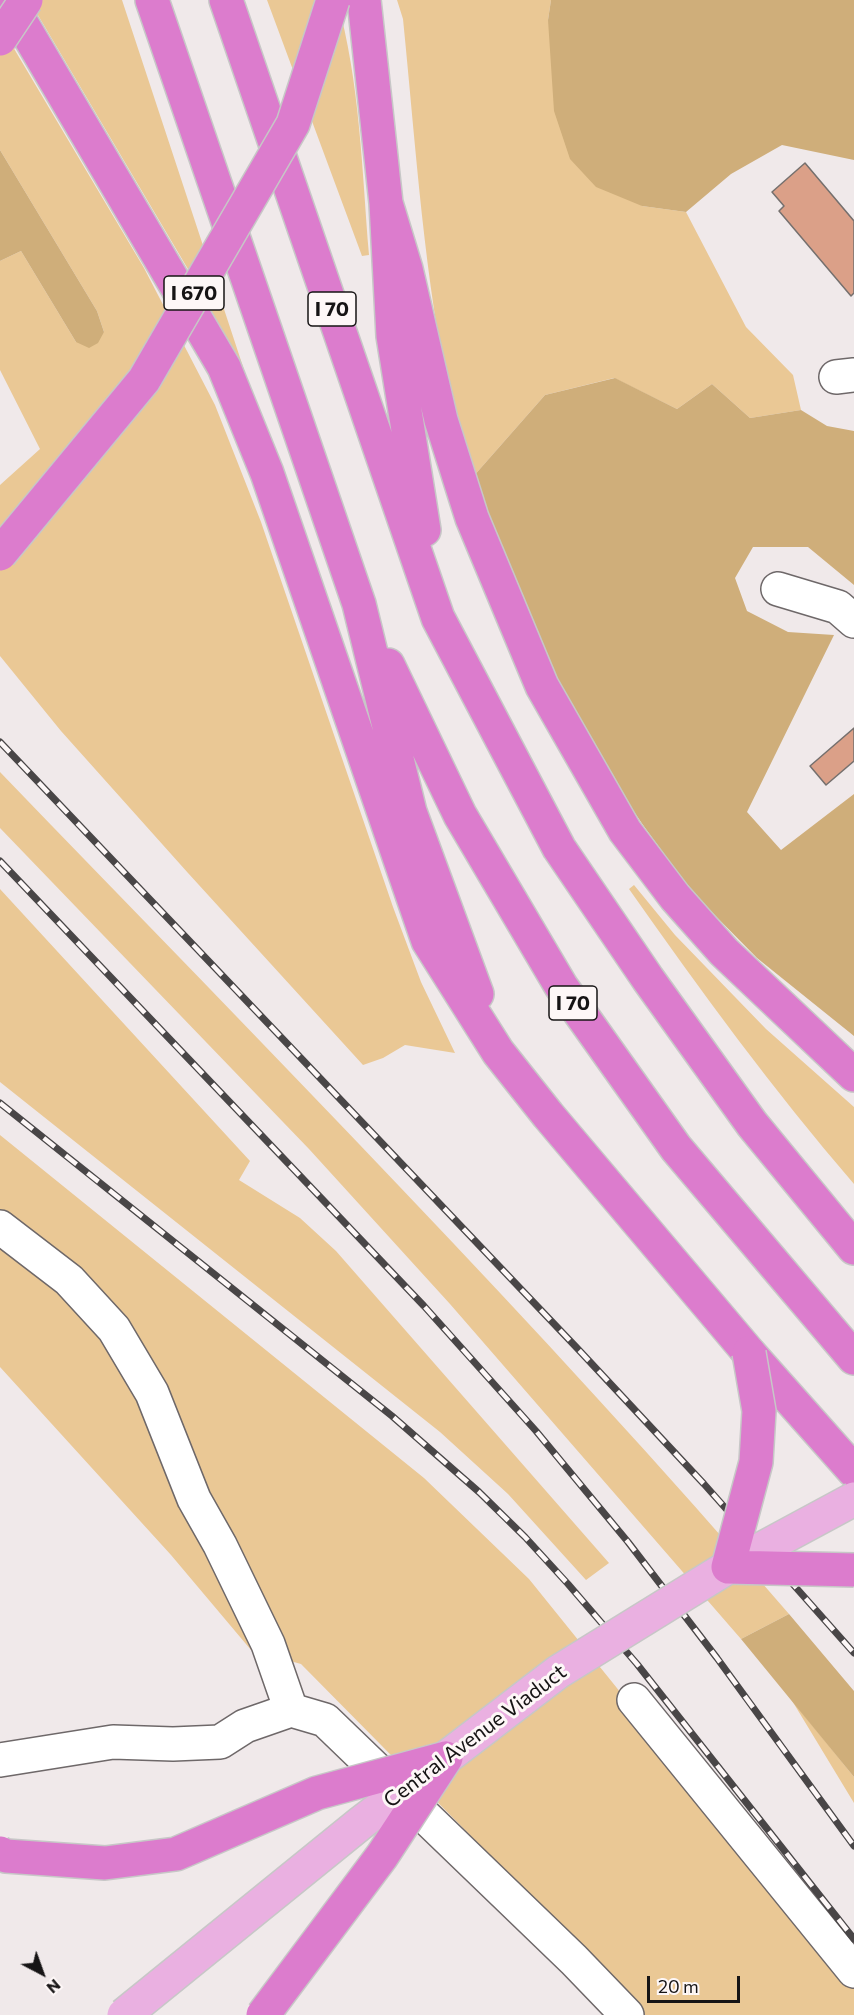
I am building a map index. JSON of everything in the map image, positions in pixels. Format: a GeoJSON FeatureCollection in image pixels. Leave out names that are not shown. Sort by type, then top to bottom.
{"type":"FeatureCollection","features":[{"type":"Feature","properties":{"kind":"highway"},"geometry":{"type":"LineString","coordinates":[[8,0],[224,367],[267,473],[428,941],[498,1053],[750,1353],[854,1471]]}},
{"type":"Feature","properties":{"kind":"highway"},"geometry":{"type":"LineString","coordinates":[[0,39],[26,0]]}},
{"type":"Feature","properties":{"kind":"highway","name":"I 70"},"geometry":{"type":"LineString","coordinates":[[152,0],[359,604],[460,815],[561,987],[676,1148],[854,1358]]}},
{"type":"Feature","properties":{"kind":"highway","name":"I 70"},"geometry":{"type":"LineString","coordinates":[[226,0],[438,618],[559,848],[648,980],[752,1124],[854,1248]]}},
{"type":"Feature","properties":{"kind":"highway","name":"I 670"},"geometry":{"type":"LineString","coordinates":[[0,554],[144,380],[293,124],[333,0]]}},
{"type":"Feature","properties":{"kind":"highway"},"geometry":{"type":"LineString","coordinates":[[364,0],[386,203],[393,336],[438,618]]}},
{"type":"Feature","properties":{"kind":"highway"},"geometry":{"type":"LineString","coordinates":[[386,203],[406,270],[441,420],[472,518],[542,686],[625,831],[675,897],[724,952],[854,1075]]}},
{"type":"Feature","properties":{"kind":"highway"},"geometry":{"type":"LineString","coordinates":[[359,604],[410,812],[498,1053]]}},
{"type":"Feature","properties":{"kind":"highway"},"geometry":{"type":"LineString","coordinates":[[750,1353],[759,1411],[756,1462],[728,1567],[854,1570]]}},
{"type":"Feature","properties":{"kind":"highway"},"geometry":{"type":"LineString","coordinates":[[0,1853],[6,1856],[105,1863],[176,1854],[317,1793],[446,1758]]}},
{"type":"Feature","properties":{"kind":"highway"},"geometry":{"type":"LineString","coordinates":[[263,2015],[382,1856],[446,1758]]}},
{"type":"Feature","properties":{"kind":"main road","name":"Central Avenue Viaduct"},"geometry":{"type":"LineString","coordinates":[[124,2015],[362,1822],[558,1672],[728,1567],[854,1499]]}},
{"type":"Feature","properties":{"kind":"street"},"geometry":{"type":"LineString","coordinates":[[778,589],[838,607],[854,621]]}},
{"type":"Feature","properties":{"kind":"street"},"geometry":{"type":"LineString","coordinates":[[0,1227],[69,1280],[114,1329],[152,1393],[194,1499],[220,1545],[268,1644],[291,1710]]}},
{"type":"Feature","properties":{"kind":"street"},"geometry":{"type":"LineString","coordinates":[[634,1701],[854,1971]]}},
{"type":"Feature","properties":{"kind":"street"},"geometry":{"type":"LineString","coordinates":[[0,1760],[113,1742],[173,1744],[220,1742],[245,1726],[291,1710],[325,1720],[574,1960],[627,2015]]}},
{"type":"Feature","properties":{"kind":"shaded area"},"geometry":{"type":"Polygon","coordinates":[[[29,0],[122,0],[253,397],[248,398],[208,303],[29,0]]]}},
{"type":"Feature","properties":{"kind":"shaded area"},"geometry":{"type":"Polygon","coordinates":[[[267,0],[337,0],[351,62],[362,159],[369,255],[362,256],[267,0]]]}},
{"type":"Feature","properties":{"kind":"shaded area"},"geometry":{"type":"Polygon","coordinates":[[[397,0],[551,0],[548,20],[642,206],[686,212],[746,327],[793,375],[801,410],[750,418],[712,384],[677,409],[614,378],[545,395],[472,478],[454,417],[434,311],[403,19],[397,0]]]}},
{"type":"Feature","properties":{"kind":"shaded area"},"geometry":{"type":"Polygon","coordinates":[[[551,0],[854,0],[854,160],[782,145],[731,174],[686,212],[642,206],[596,187],[570,159],[554,111],[548,20],[551,0]]]}},
{"type":"Feature","properties":{"kind":"shaded area"},"geometry":{"type":"Polygon","coordinates":[[[0,25],[144,268],[215,405],[261,522],[393,907],[421,982],[455,1053],[405,1045],[383,1058],[363,1065],[61,731],[0,656],[0,485],[40,449],[0,370],[0,261],[21,251],[76,342],[104,332],[97,311],[0,150],[0,25]]]}},
{"type":"Feature","properties":{"kind":"shaded area"},"geometry":{"type":"Polygon","coordinates":[[[0,150],[97,311],[104,332],[98,343],[89,348],[76,342],[21,251],[0,261],[0,150]]]}},
{"type":"Feature","properties":{"kind":"shaded area"},"geometry":{"type":"Polygon","coordinates":[[[615,378],[677,409],[712,384],[750,418],[801,410],[827,426],[854,431],[854,585],[808,547],[753,547],[735,578],[747,611],[788,632],[834,635],[747,812],[781,850],[854,794],[854,1036],[757,958],[690,890],[643,825],[592,750],[549,668],[472,478],[545,395],[615,378]]]}},
{"type":"Feature","properties":{"kind":"shaded area"},"geometry":{"type":"Polygon","coordinates":[[[0,772],[301,1083],[499,1292],[694,1505],[789,1614],[741,1639],[450,1304],[309,1149],[0,828],[0,772]]]}},
{"type":"Feature","properties":{"kind":"shaded area"},"geometry":{"type":"Polygon","coordinates":[[[634,885],[675,935],[766,1029],[854,1107],[854,1184],[766,1076],[710,1002],[629,889],[634,885]]]}},
{"type":"Feature","properties":{"kind":"shaded area"},"geometry":{"type":"Polygon","coordinates":[[[0,889],[250,1161],[239,1180],[300,1218],[336,1251],[609,1563],[586,1580],[508,1494],[440,1432],[0,1082],[0,889]]]}},
{"type":"Feature","properties":{"kind":"shaded area"},"geometry":{"type":"Polygon","coordinates":[[[0,1135],[424,1478],[529,1579],[854,1982],[854,2015],[645,2015],[301,1664],[251,1650],[171,1555],[0,1367],[0,1135]]]}},
{"type":"Feature","properties":{"kind":"shaded area"},"geometry":{"type":"Polygon","coordinates":[[[789,1614],[854,1691],[854,1777],[741,1639],[789,1614]]]}},
{"type":"Feature","properties":{"kind":"shaded area"},"geometry":{"type":"Polygon","coordinates":[[[791,1699],[854,1777],[854,1803],[791,1699]]]}},
{"type":"Feature","properties":{"kind":"building"},"geometry":{"type":"Polygon","coordinates":[[[805,163],[854,221],[854,293],[851,296],[779,211],[784,206],[772,192],[805,163]]]}},
{"type":"Feature","properties":{"kind":"building"},"geometry":{"type":"Polygon","coordinates":[[[854,728],[854,761],[826,785],[810,766],[854,728]]]}},
{"type":"Feature","properties":{"kind":"railway"},"geometry":{"type":"LineString","coordinates":[[0,742],[577,1348],[704,1484],[854,1653]]}},
{"type":"Feature","properties":{"kind":"railway"},"geometry":{"type":"LineString","coordinates":[[0,861],[424,1306],[536,1431],[628,1542],[717,1658],[854,1846]]}},
{"type":"Feature","properties":{"kind":"railway"},"geometry":{"type":"LineString","coordinates":[[0,1103],[392,1416],[479,1492],[525,1537],[637,1664],[854,1939]]}}]}
